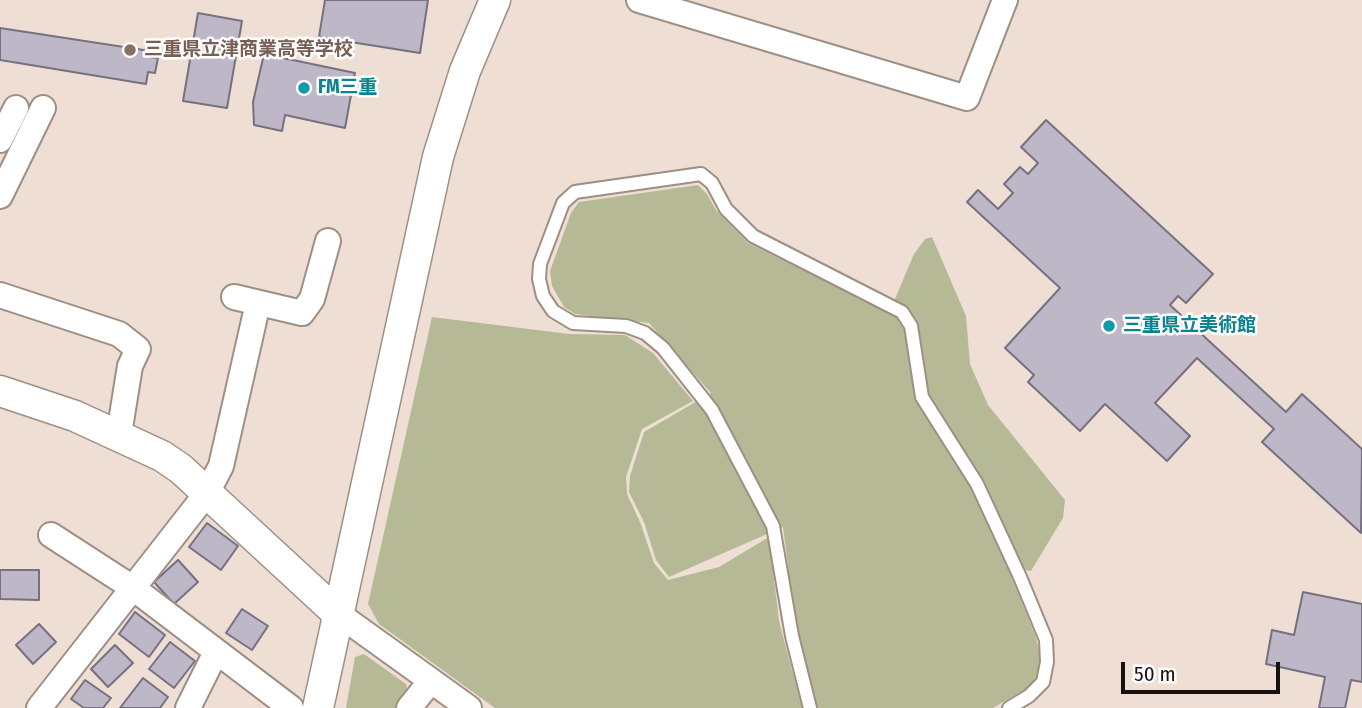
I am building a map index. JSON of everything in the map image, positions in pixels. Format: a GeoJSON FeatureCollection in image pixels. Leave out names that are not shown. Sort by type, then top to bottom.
{"type":"FeatureCollection","features":[{"type":"Feature","properties":{"kind":"street"},"geometry":{"type":"LineString","coordinates":[[318,708],[438,157],[465,71],[495,0]]}},
{"type":"Feature","properties":{"kind":"street"},"geometry":{"type":"LineString","coordinates":[[639,0],[967,98],[1005,0]]}},
{"type":"Feature","properties":{"kind":"street"},"geometry":{"type":"LineString","coordinates":[[0,140],[16,108]]}},
{"type":"Feature","properties":{"kind":"street"},"geometry":{"type":"LineString","coordinates":[[0,196],[43,108]]}},
{"type":"Feature","properties":{"kind":"street"},"geometry":{"type":"LineString","coordinates":[[47,705],[207,493],[221,467],[246,300],[302,313],[312,299],[328,241]]}},
{"type":"Feature","properties":{"kind":"street"},"geometry":{"type":"LineString","coordinates":[[0,295],[119,334],[138,349],[130,366],[119,435]]}},
{"type":"Feature","properties":{"kind":"street"},"geometry":{"type":"LineString","coordinates":[[0,391],[75,416],[162,456],[181,469],[337,613],[468,708]]}},
{"type":"Feature","properties":{"kind":"street"},"geometry":{"type":"LineString","coordinates":[[51,535],[133,588],[291,708]]}},
{"type":"Feature","properties":{"kind":"street"},"geometry":{"type":"LineString","coordinates":[[188,708],[216,652]]}},
{"type":"Feature","properties":{"kind":"street"},"geometry":{"type":"LineString","coordinates":[[409,708],[430,682]]}},
{"type":"Feature","properties":{"kind":"lane"},"geometry":{"type":"LineString","coordinates":[[810,708],[792,636],[773,526],[712,410],[663,348],[645,333],[626,326],[573,323],[553,311],[543,296],[539,279],[540,264],[563,203],[575,192],[701,174],[712,183],[726,209],[753,236],[902,312],[911,326],[922,397],[977,484],[1046,640],[1047,662],[1043,682],[1029,696],[1009,708]]}},
{"type":"Feature","properties":{"kind":"green space"},"geometry":{"type":"Polygon","coordinates":[[[698,185],[716,210],[748,243],[889,313],[914,254],[925,239],[932,237],[966,316],[970,364],[988,405],[1065,500],[1063,518],[1031,571],[1025,570],[1011,576],[1039,649],[1040,666],[1035,680],[1027,688],[993,708],[818,708],[795,619],[783,527],[669,577],[656,560],[644,522],[629,492],[630,476],[644,432],[711,393],[649,323],[575,314],[564,307],[552,286],[550,271],[571,213],[579,202],[698,185]]]}},
{"type":"Feature","properties":{"kind":"green space"},"geometry":{"type":"Polygon","coordinates":[[[432,317],[569,334],[625,335],[653,353],[693,401],[642,429],[626,477],[627,494],[654,563],[668,580],[719,567],[769,537],[779,621],[802,708],[495,708],[379,624],[368,604],[432,317]]]}},
{"type":"Feature","properties":{"kind":"green space"},"geometry":{"type":"Polygon","coordinates":[[[364,654],[406,684],[409,697],[400,708],[346,708],[355,657],[364,654]]]}},
{"type":"Feature","properties":{"kind":"building"},"geometry":{"type":"Polygon","coordinates":[[[325,0],[428,0],[420,53],[319,37],[325,0]]]}},
{"type":"Feature","properties":{"kind":"building"},"geometry":{"type":"Polygon","coordinates":[[[198,13],[242,21],[227,108],[183,101],[198,13]]]}},
{"type":"Feature","properties":{"kind":"building"},"geometry":{"type":"Polygon","coordinates":[[[0,28],[150,51],[150,57],[158,58],[155,73],[148,72],[146,84],[0,60],[0,28]]]}},
{"type":"Feature","properties":{"kind":"building","name":"FM三重"},"geometry":{"type":"Polygon","coordinates":[[[264,54],[355,73],[345,128],[285,115],[282,131],[254,125],[253,102],[264,54]]]}},
{"type":"Feature","properties":{"kind":"building","name":"三重県立美術館"},"geometry":{"type":"Polygon","coordinates":[[[1046,120],[1213,274],[1186,303],[1178,296],[1170,305],[1286,412],[1302,394],[1362,449],[1361,533],[1262,442],[1274,429],[1197,358],[1155,403],[1190,436],[1167,461],[1105,404],[1080,431],[1028,382],[1034,375],[1005,348],[1060,288],[967,202],[978,190],[998,209],[1013,193],[1004,184],[1020,167],[1028,174],[1038,163],[1021,147],[1046,120]]]}},
{"type":"Feature","properties":{"kind":"building"},"geometry":{"type":"Polygon","coordinates":[[[207,523],[238,546],[221,570],[189,547],[207,523]]]}},
{"type":"Feature","properties":{"kind":"building"},"geometry":{"type":"Polygon","coordinates":[[[178,560],[198,582],[174,604],[154,582],[178,560]]]}},
{"type":"Feature","properties":{"kind":"building"},"geometry":{"type":"Polygon","coordinates":[[[0,570],[39,570],[39,600],[0,599],[0,570]]]}},
{"type":"Feature","properties":{"kind":"building"},"geometry":{"type":"Polygon","coordinates":[[[1303,592],[1362,604],[1362,682],[1351,680],[1345,708],[1319,708],[1325,677],[1266,664],[1272,630],[1294,635],[1303,592]]]}},
{"type":"Feature","properties":{"kind":"building"},"geometry":{"type":"Polygon","coordinates":[[[242,609],[268,626],[252,650],[226,633],[242,609]]]}},
{"type":"Feature","properties":{"kind":"building"},"geometry":{"type":"Polygon","coordinates":[[[135,612],[165,635],[149,657],[119,634],[135,612]]]}},
{"type":"Feature","properties":{"kind":"building"},"geometry":{"type":"Polygon","coordinates":[[[39,624],[56,642],[33,664],[16,645],[39,624]]]}},
{"type":"Feature","properties":{"kind":"building"},"geometry":{"type":"Polygon","coordinates":[[[170,642],[195,661],[174,688],[149,669],[170,642]]]}},
{"type":"Feature","properties":{"kind":"building"},"geometry":{"type":"Polygon","coordinates":[[[115,645],[133,663],[108,687],[91,669],[115,645]]]}},
{"type":"Feature","properties":{"kind":"building"},"geometry":{"type":"Polygon","coordinates":[[[143,678],[168,697],[160,708],[120,708],[143,678]]]}},
{"type":"Feature","properties":{"kind":"building"},"geometry":{"type":"Polygon","coordinates":[[[85,680],[111,698],[103,708],[84,708],[71,699],[85,680]]]}},
{"type":"Feature","properties":{"kind":"place","name":"三重県立津商業高等学校"},"geometry":{"type":"Point","coordinates":[130,50]}},
{"type":"Feature","properties":{"kind":"place","name":"FM三重"},"geometry":{"type":"Point","coordinates":[304,88]}},
{"type":"Feature","properties":{"kind":"place","name":"三重県立美術館"},"geometry":{"type":"Point","coordinates":[1109,326]}}]}
